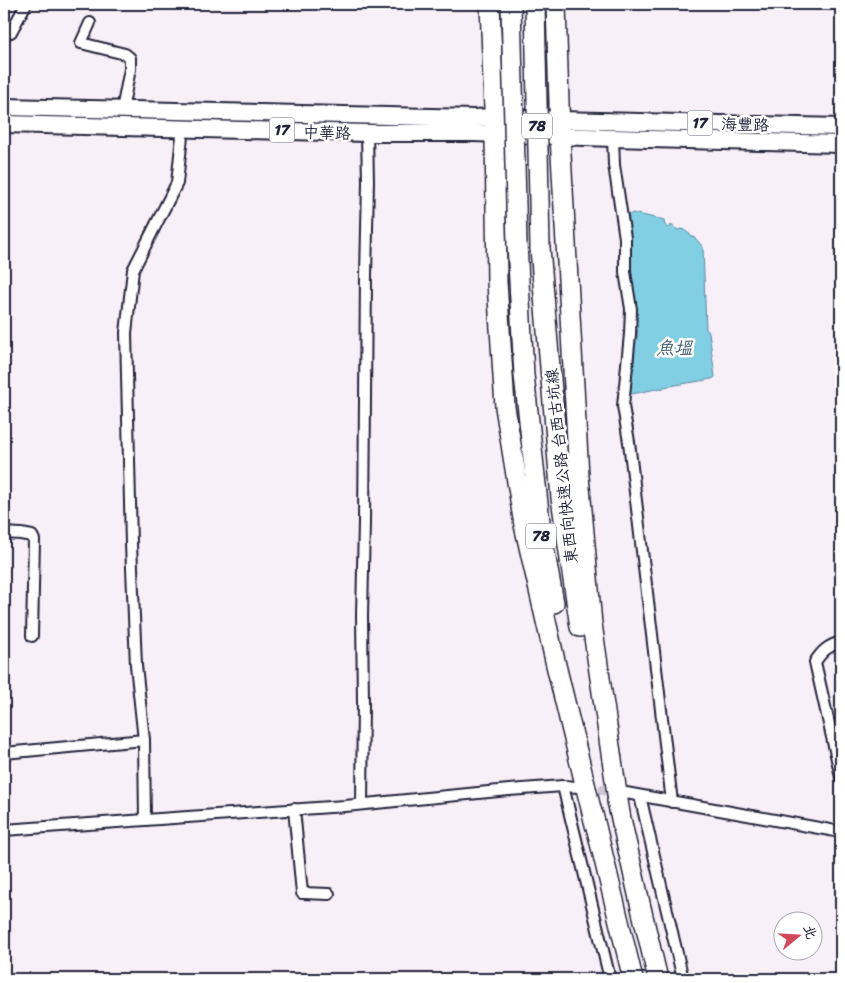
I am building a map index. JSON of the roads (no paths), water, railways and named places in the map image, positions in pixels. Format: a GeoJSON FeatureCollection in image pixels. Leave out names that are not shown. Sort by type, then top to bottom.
{"type":"FeatureCollection","features":[{"type":"Feature","properties":{"kind":"highway"},"geometry":{"type":"LineString","coordinates":[[490,4],[495,126],[497,282],[505,407],[524,525],[594,825]]}},
{"type":"Feature","properties":{"kind":"highway","name":"東西向快速公路 台西古坑線"},"geometry":{"type":"LineString","coordinates":[[511,4],[517,244],[524,376],[540,531],[594,825],[633,978]]}},
{"type":"Feature","properties":{"kind":"highway","name":"東西向快速公路 台西古坑線"},"geometry":{"type":"LineString","coordinates":[[535,4],[540,248],[561,498],[584,654],[656,972]]}},
{"type":"Feature","properties":{"kind":"highway"},"geometry":{"type":"LineString","coordinates":[[556,4],[560,128],[579,476],[592,624],[620,814]]}},
{"type":"Feature","properties":{"kind":"main road","name":"中華路"},"geometry":{"type":"LineString","coordinates":[[4,108],[474,118],[495,126],[560,128]]}},
{"type":"Feature","properties":{"kind":"main road","name":"中華路"},"geometry":{"type":"LineString","coordinates":[[4,124],[367,133],[473,133],[495,126]]}},
{"type":"Feature","properties":{"kind":"main road","name":"海豐路"},"geometry":{"type":"LineString","coordinates":[[560,128],[841,127]]}},
{"type":"Feature","properties":{"kind":"main road","name":"海豐路"},"geometry":{"type":"LineString","coordinates":[[560,128],[613,138],[841,144]]}},
{"type":"Feature","properties":{"kind":"street"},"geometry":{"type":"LineString","coordinates":[[4,34],[12,32],[26,4]]}},
{"type":"Feature","properties":{"kind":"street"},"geometry":{"type":"LineString","coordinates":[[90,23],[81,43],[125,54],[130,58],[130,69],[122,110]]}},
{"type":"Feature","properties":{"kind":"street"},"geometry":{"type":"LineString","coordinates":[[145,820],[144,740],[136,665],[129,490],[126,333],[133,270],[178,183],[184,128]]}},
{"type":"Feature","properties":{"kind":"street"},"geometry":{"type":"LineString","coordinates":[[362,804],[367,133]]}},
{"type":"Feature","properties":{"kind":"street"},"geometry":{"type":"LineString","coordinates":[[613,138],[614,165],[625,238],[625,272],[631,309],[623,406],[672,802]]}},
{"type":"Feature","properties":{"kind":"street"},"geometry":{"type":"LineString","coordinates":[[4,533],[32,536],[34,540],[32,636]]}},
{"type":"Feature","properties":{"kind":"street"},"geometry":{"type":"LineString","coordinates":[[841,642],[832,644],[820,654],[815,662],[841,777]]}},
{"type":"Feature","properties":{"kind":"street"},"geometry":{"type":"LineString","coordinates":[[4,753],[144,740]]}},
{"type":"Feature","properties":{"kind":"street"},"geometry":{"type":"LineString","coordinates":[[563,786],[610,979]]}},
{"type":"Feature","properties":{"kind":"street"},"geometry":{"type":"LineString","coordinates":[[4,830],[362,804],[563,786],[578,787]]}},
{"type":"Feature","properties":{"kind":"street"},"geometry":{"type":"LineString","coordinates":[[626,793],[841,832]]}},
{"type":"Feature","properties":{"kind":"street"},"geometry":{"type":"LineString","coordinates":[[640,796],[683,979]]}},
{"type":"Feature","properties":{"kind":"street"},"geometry":{"type":"LineString","coordinates":[[294,809],[302,893],[329,894]]}},
{"type":"Feature","properties":{"kind":"water","name":"魚塭"},"geometry":{"type":"Polygon","coordinates":[[[632,213],[665,220],[664,223],[667,228],[671,225],[678,230],[683,229],[703,247],[706,329],[709,332],[715,377],[712,379],[631,393],[635,341],[638,330],[636,329],[626,230],[630,229],[628,216],[632,213]]]}},
{"type":"Feature","properties":{"kind":"tunnel"},"geometry":{"type":"LineString","coordinates":[[584,788],[619,792]]}}]}
